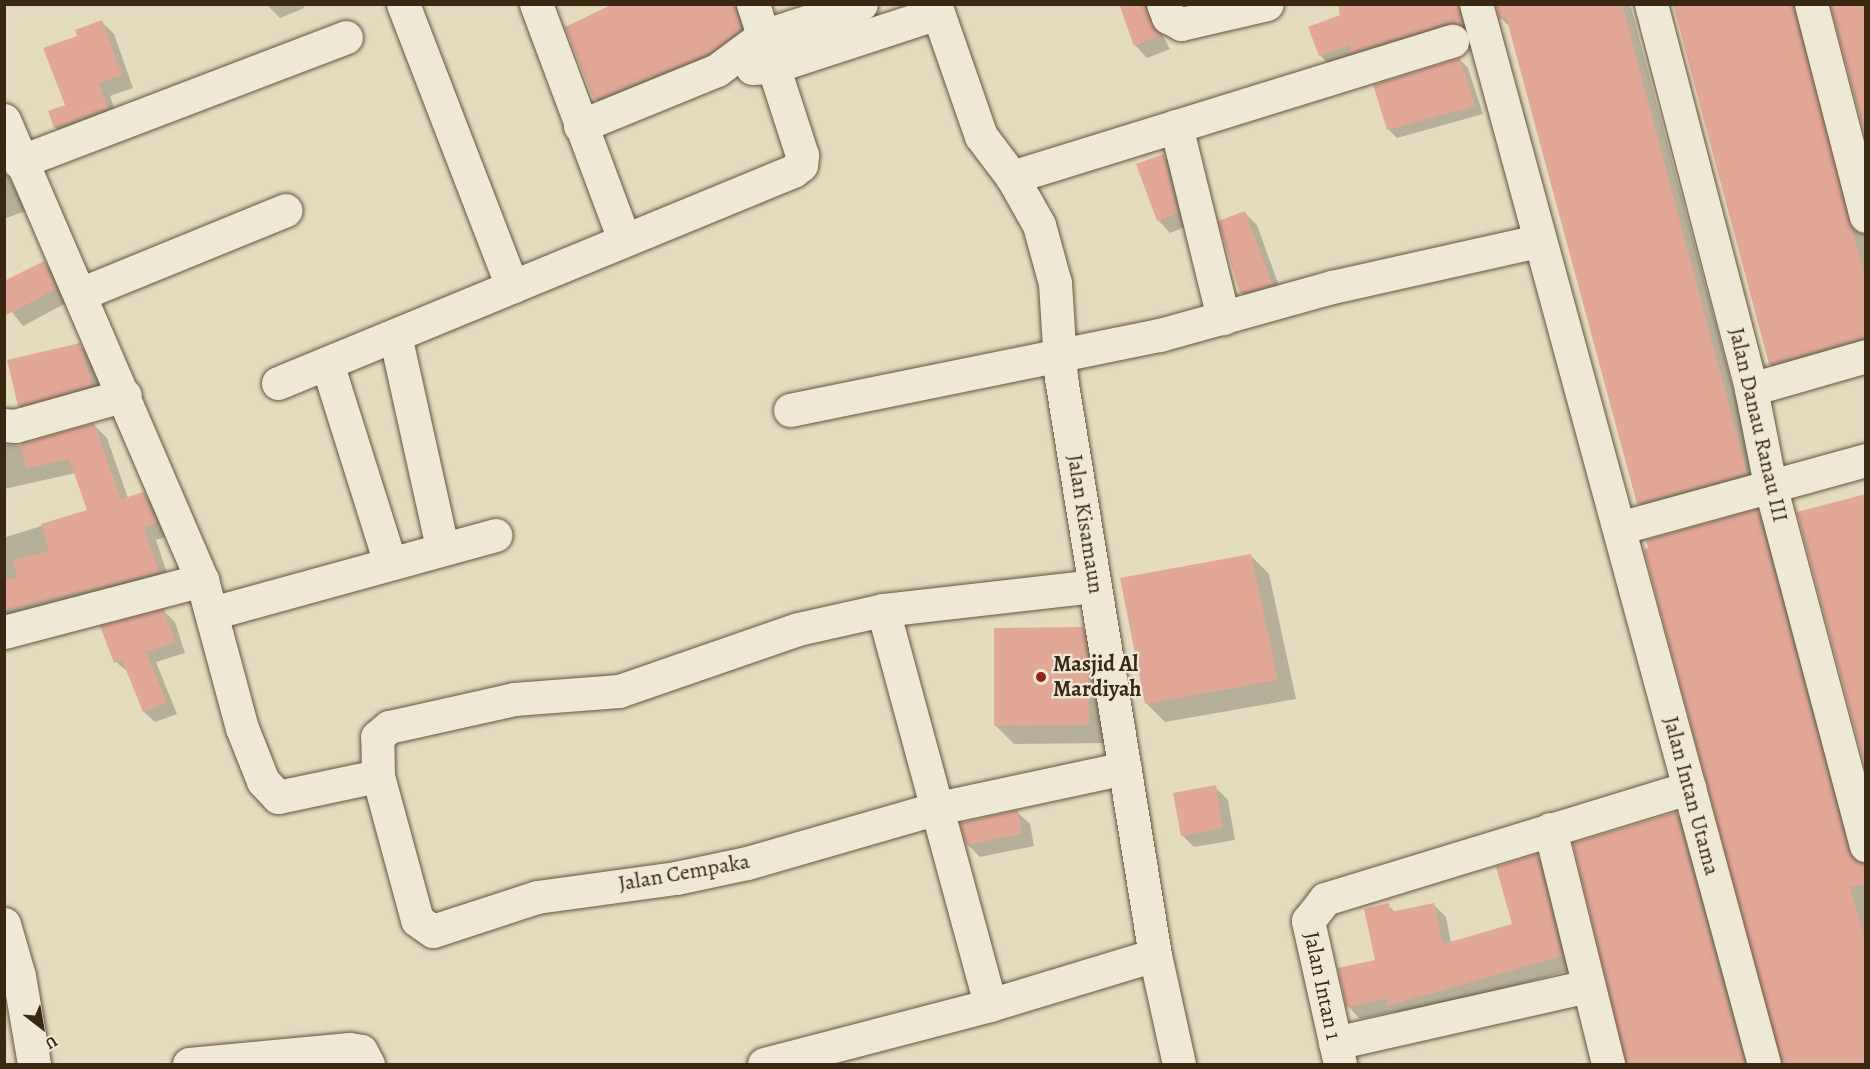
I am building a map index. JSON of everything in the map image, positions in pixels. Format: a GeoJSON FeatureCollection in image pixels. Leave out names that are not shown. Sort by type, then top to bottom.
{"type":"FeatureCollection","features":[{"type":"Feature","properties":{"kind":"street"},"geometry":{"type":"LineString","coordinates":[[403,4],[512,287]]}},
{"type":"Feature","properties":{"kind":"street"},"geometry":{"type":"LineString","coordinates":[[279,383],[801,165],[802,155],[753,4]]}},
{"type":"Feature","properties":{"kind":"street"},"geometry":{"type":"LineString","coordinates":[[580,126],[717,70],[763,36],[861,4]]}},
{"type":"Feature","properties":{"kind":"street"},"geometry":{"type":"LineString","coordinates":[[1163,4],[1168,16],[1181,24],[1267,4]]}},
{"type":"Feature","properties":{"kind":"street","name":"Jalan Intan Utama"},"geometry":{"type":"LineString","coordinates":[[1476,4],[1538,241],[1764,1065]]}},
{"type":"Feature","properties":{"kind":"street","name":"Jalan Danau Ranau III"},"geometry":{"type":"LineString","coordinates":[[1651,4],[1751,389],[1770,485],[1866,845]]}},
{"type":"Feature","properties":{"kind":"street"},"geometry":{"type":"LineString","coordinates":[[1811,4],[1866,216]]}},
{"type":"Feature","properties":{"kind":"street"},"geometry":{"type":"LineString","coordinates":[[536,5],[624,239]]}},
{"type":"Feature","properties":{"kind":"street"},"geometry":{"type":"LineString","coordinates":[[717,70],[772,67],[936,9]]}},
{"type":"Feature","properties":{"kind":"street","name":"Jalan Kisamaun"},"geometry":{"type":"LineString","coordinates":[[936,9],[981,136],[1012,177],[1039,225],[1055,283],[1060,357],[1095,586],[1155,955],[1179,1065]]}},
{"type":"Feature","properties":{"kind":"street"},"geometry":{"type":"LineString","coordinates":[[19,162],[346,37]]}},
{"type":"Feature","properties":{"kind":"street"},"geometry":{"type":"LineString","coordinates":[[1012,177],[1452,42]]}},
{"type":"Feature","properties":{"kind":"street"},"geometry":{"type":"LineString","coordinates":[[4,120],[19,162],[125,395],[202,580],[242,728],[271,794],[286,796],[378,776],[377,737],[389,727],[514,699],[619,691],[798,629],[883,610],[1095,586]]}},
{"type":"Feature","properties":{"kind":"street"},"geometry":{"type":"LineString","coordinates":[[1176,126],[1223,318]]}},
{"type":"Feature","properties":{"kind":"street"},"geometry":{"type":"LineString","coordinates":[[80,294],[286,210]]}},
{"type":"Feature","properties":{"kind":"street"},"geometry":{"type":"LineString","coordinates":[[790,410],[1060,357],[1223,318],[1332,287],[1538,241]]}},
{"type":"Feature","properties":{"kind":"street"},"geometry":{"type":"LineString","coordinates":[[394,335],[442,547]]}},
{"type":"Feature","properties":{"kind":"street"},"geometry":{"type":"LineString","coordinates":[[1751,389],[1866,356]]}},
{"type":"Feature","properties":{"kind":"street"},"geometry":{"type":"LineString","coordinates":[[327,363],[390,563]]}},
{"type":"Feature","properties":{"kind":"street"},"geometry":{"type":"LineString","coordinates":[[4,425],[15,426],[125,395]]}},
{"type":"Feature","properties":{"kind":"street"},"geometry":{"type":"LineString","coordinates":[[1618,528],[1866,460]]}},
{"type":"Feature","properties":{"kind":"street"},"geometry":{"type":"LineString","coordinates":[[212,612],[442,547],[495,535]]}},
{"type":"Feature","properties":{"kind":"street"},"geometry":{"type":"LineString","coordinates":[[4,632],[202,580]]}},
{"type":"Feature","properties":{"kind":"street"},"geometry":{"type":"LineString","coordinates":[[883,610],[934,809],[990,1005]]}},
{"type":"Feature","properties":{"kind":"street","name":"Jalan Cempaka"},"geometry":{"type":"LineString","coordinates":[[378,776],[417,920],[433,931],[537,897],[676,878],[747,863],[934,809],[1125,768]]}},
{"type":"Feature","properties":{"kind":"street"},"geometry":{"type":"LineString","coordinates":[[1608,1065],[1550,830],[1689,788]]}},
{"type":"Feature","properties":{"kind":"street","name":"Jalan Intan 1"},"geometry":{"type":"LineString","coordinates":[[1337,1054],[1308,921],[1314,909],[1325,899],[1550,830]]}},
{"type":"Feature","properties":{"kind":"street"},"geometry":{"type":"LineString","coordinates":[[4,924],[20,976],[34,1065]]}},
{"type":"Feature","properties":{"kind":"street"},"geometry":{"type":"LineString","coordinates":[[764,1065],[990,1005],[1155,955]]}},
{"type":"Feature","properties":{"kind":"street"},"geometry":{"type":"LineString","coordinates":[[1337,1054],[1587,986]]}},
{"type":"Feature","properties":{"kind":"street"},"geometry":{"type":"LineString","coordinates":[[189,1065],[349,1049],[361,1051],[368,1065]]}},
{"type":"Feature","properties":{"kind":"building"},"geometry":{"type":"Polygon","coordinates":[[[613,4],[735,4],[741,29],[708,54],[594,100],[565,27],[613,4]]]}},
{"type":"Feature","properties":{"kind":"building"},"geometry":{"type":"Polygon","coordinates":[[[1119,4],[1145,4],[1159,36],[1134,46],[1119,4]]]}},
{"type":"Feature","properties":{"kind":"building"},"geometry":{"type":"Polygon","coordinates":[[[1338,4],[1458,4],[1463,26],[1446,23],[1350,53],[1349,45],[1319,56],[1308,27],[1340,15],[1338,4]]]}},
{"type":"Feature","properties":{"kind":"building"},"geometry":{"type":"Polygon","coordinates":[[[1496,4],[1622,4],[1747,473],[1637,504],[1506,17],[1499,19],[1496,4]]]}},
{"type":"Feature","properties":{"kind":"building"},"geometry":{"type":"Polygon","coordinates":[[[1673,4],[1793,4],[1866,282],[1866,338],[1769,364],[1673,4]]]}},
{"type":"Feature","properties":{"kind":"building"},"geometry":{"type":"Polygon","coordinates":[[[1830,4],[1866,4],[1866,139],[1830,4]]]}},
{"type":"Feature","properties":{"kind":"building"},"geometry":{"type":"Polygon","coordinates":[[[102,20],[122,75],[99,83],[108,108],[54,128],[48,111],[65,105],[43,48],[77,36],[75,30],[102,20]]]}},
{"type":"Feature","properties":{"kind":"building"},"geometry":{"type":"Polygon","coordinates":[[[1460,58],[1475,106],[1387,130],[1373,85],[1460,58]]]}},
{"type":"Feature","properties":{"kind":"building"},"geometry":{"type":"Polygon","coordinates":[[[1164,154],[1178,213],[1157,221],[1136,164],[1164,154]]]}},
{"type":"Feature","properties":{"kind":"building"},"geometry":{"type":"Polygon","coordinates":[[[1245,211],[1272,284],[1240,293],[1218,221],[1245,211]]]}},
{"type":"Feature","properties":{"kind":"building"},"geometry":{"type":"Polygon","coordinates":[[[44,261],[57,289],[4,316],[4,281],[44,261]]]}},
{"type":"Feature","properties":{"kind":"building"},"geometry":{"type":"Polygon","coordinates":[[[80,343],[92,385],[18,406],[7,360],[80,343]]]}},
{"type":"Feature","properties":{"kind":"building"},"geometry":{"type":"Polygon","coordinates":[[[94,423],[121,499],[144,492],[157,523],[144,527],[159,572],[4,610],[4,580],[17,577],[13,560],[49,551],[41,524],[87,510],[69,459],[26,469],[21,444],[94,423]]]}},
{"type":"Feature","properties":{"kind":"building"},"geometry":{"type":"Polygon","coordinates":[[[1866,494],[1866,770],[1797,512],[1866,494]]]}},
{"type":"Feature","properties":{"kind":"building"},"geometry":{"type":"Polygon","coordinates":[[[1757,509],[1848,850],[1853,859],[1866,863],[1866,885],[1850,887],[1866,943],[1866,1065],[1782,1065],[1644,550],[1648,548],[1646,540],[1757,509]]]}},
{"type":"Feature","properties":{"kind":"building"},"geometry":{"type":"Polygon","coordinates":[[[1251,554],[1278,680],[1145,704],[1120,578],[1251,554]]]}},
{"type":"Feature","properties":{"kind":"building"},"geometry":{"type":"Polygon","coordinates":[[[164,609],[175,643],[146,652],[167,703],[143,712],[122,660],[114,663],[100,626],[164,609]]]}},
{"type":"Feature","properties":{"kind":"building","name":"Masjid Al Mardiyah"},"geometry":{"type":"Polygon","coordinates":[[[1083,627],[1089,665],[1089,725],[994,726],[994,628],[1083,627]]]}},
{"type":"Feature","properties":{"kind":"building"},"geometry":{"type":"Polygon","coordinates":[[[1216,785],[1223,828],[1181,836],[1173,793],[1216,785]]]}},
{"type":"Feature","properties":{"kind":"building"},"geometry":{"type":"Polygon","coordinates":[[[1018,810],[1022,834],[966,845],[960,823],[1018,810]]]}},
{"type":"Feature","properties":{"kind":"building"},"geometry":{"type":"Polygon","coordinates":[[[1676,812],[1745,1065],[1626,1065],[1573,843],[1676,812]]]}},
{"type":"Feature","properties":{"kind":"building"},"geometry":{"type":"Polygon","coordinates":[[[1537,854],[1562,956],[1388,1006],[1386,999],[1346,1007],[1338,968],[1375,960],[1364,909],[1389,903],[1391,912],[1434,903],[1443,944],[1512,924],[1496,867],[1537,854]]]}},
{"type":"Feature","properties":{"kind":"place","name":"Masjid Al Mardiyah"},"geometry":{"type":"Point","coordinates":[1041,677]}}]}
